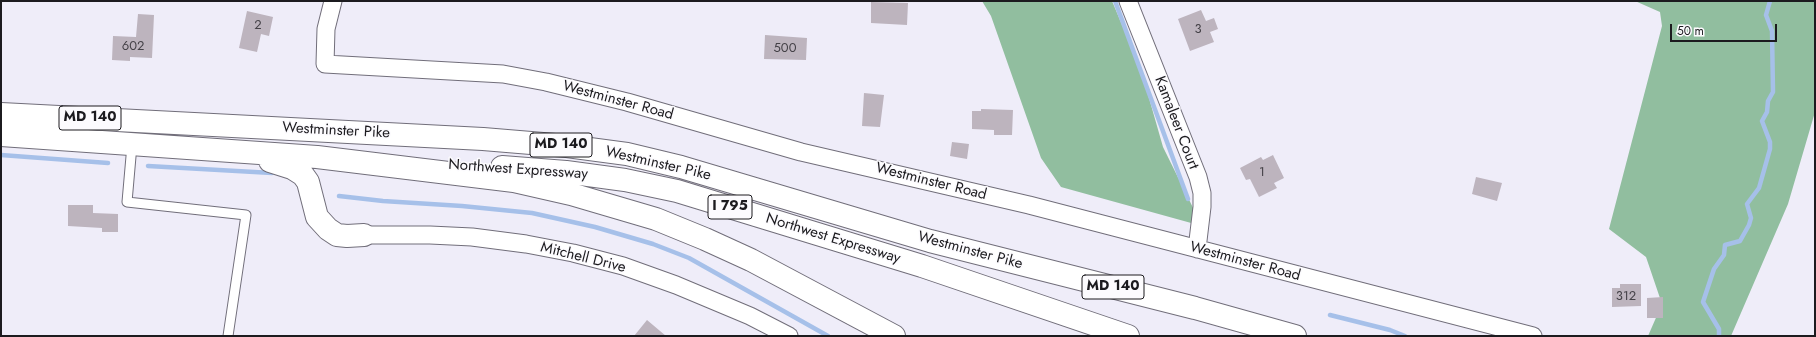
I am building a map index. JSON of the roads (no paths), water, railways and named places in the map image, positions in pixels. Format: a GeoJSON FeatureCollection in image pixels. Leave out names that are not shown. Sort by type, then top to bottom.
{"type":"FeatureCollection","features":[{"type":"Feature","properties":{"kind":"highway","name":"Westminster Pike"},"geometry":{"type":"LineString","coordinates":[[1,114],[483,139],[567,146],[612,152],[681,167],[930,241],[1195,308],[1294,336]]}},
{"type":"Feature","properties":{"kind":"highway","name":"Westminster Pike"},"geometry":{"type":"LineString","coordinates":[[1,135],[317,157],[514,181],[571,194],[656,219],[705,238],[894,336]]}},
{"type":"Feature","properties":{"kind":"highway"},"geometry":{"type":"LineString","coordinates":[[242,152],[292,168],[303,174],[308,182],[317,217],[322,223],[337,235],[364,235]]}},
{"type":"Feature","properties":{"kind":"highway","name":"Northwest Expressway"},"geometry":{"type":"LineString","coordinates":[[317,157],[559,171],[625,180],[677,191],[870,250],[1128,336]]}},
{"type":"Feature","properties":{"kind":"highway"},"geometry":{"type":"LineString","coordinates":[[930,241],[1042,277],[1239,336]]}},
{"type":"Feature","properties":{"kind":"street","name":"Westminster Road"},"geometry":{"type":"LineString","coordinates":[[333,1],[326,29],[324,64],[504,74],[546,82],[627,102],[801,152],[1030,205],[1533,336]]}},
{"type":"Feature","properties":{"kind":"street","name":"Kamaleer Court"},"geometry":{"type":"LineString","coordinates":[[1128,1],[1198,177],[1202,193],[1202,207],[1197,249]]}},
{"type":"Feature","properties":{"kind":"street","name":"Mitchell Drive"},"geometry":{"type":"LineString","coordinates":[[364,235],[430,234],[472,237],[526,244],[573,253],[623,266],[676,285],[750,316],[789,336]]}},
{"type":"Feature","properties":{"kind":"lane"},"geometry":{"type":"LineString","coordinates":[[132,145],[127,202],[246,215],[228,336]]}},
{"type":"Feature","properties":{"kind":"waterway"},"geometry":{"type":"LineString","coordinates":[[1115,1],[1188,199]]}},
{"type":"Feature","properties":{"kind":"waterway"},"geometry":{"type":"LineString","coordinates":[[1719,336],[1719,329],[1703,302],[1714,269],[1724,255],[1725,245],[1740,241],[1749,225],[1751,218],[1747,204],[1759,188],[1770,149],[1770,142],[1762,121],[1767,112],[1768,101],[1773,92],[1772,31],[1766,15],[1770,1]]}},
{"type":"Feature","properties":{"kind":"waterway"},"geometry":{"type":"LineString","coordinates":[[1,155],[108,163]]}},
{"type":"Feature","properties":{"kind":"waterway"},"geometry":{"type":"LineString","coordinates":[[148,166],[272,173]]}},
{"type":"Feature","properties":{"kind":"waterway"},"geometry":{"type":"LineString","coordinates":[[339,196],[532,213],[595,227],[653,244],[689,258],[828,336]]}},
{"type":"Feature","properties":{"kind":"waterway"},"geometry":{"type":"LineString","coordinates":[[1330,315],[1390,330],[1405,336]]}}]}
